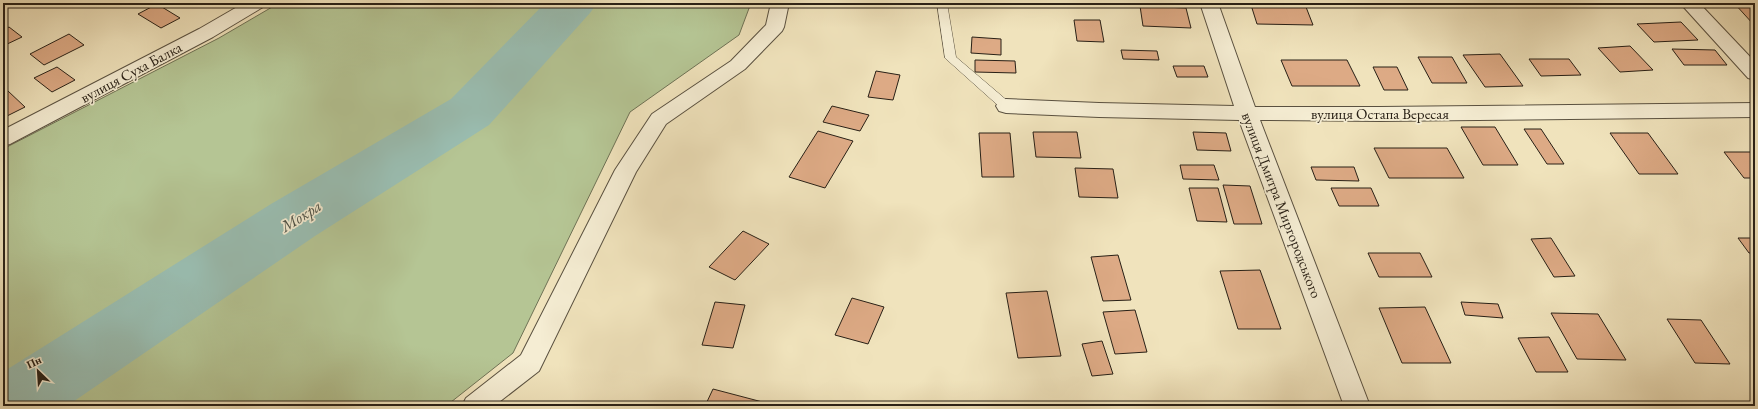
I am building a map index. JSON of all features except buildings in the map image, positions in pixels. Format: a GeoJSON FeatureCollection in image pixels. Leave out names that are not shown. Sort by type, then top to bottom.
{"type":"FeatureCollection","features":[{"type":"Feature","properties":{"kind":"street","name":"вулиця Суха Балка"},"geometry":{"type":"LineString","coordinates":[[3,139],[206,33],[258,3]]}},
{"type":"Feature","properties":{"kind":"street"},"geometry":{"type":"LineString","coordinates":[[475,406],[530,363],[626,170],[659,119],[738,65],[775,27],[780,3]]}},
{"type":"Feature","properties":{"kind":"street","name":"вулиця Дмитра Миргородського"},"geometry":{"type":"LineString","coordinates":[[1209,3],[1247,114],[1358,406]]}},
{"type":"Feature","properties":{"kind":"street"},"geometry":{"type":"LineString","coordinates":[[1689,3],[1755,74]]}},
{"type":"Feature","properties":{"kind":"street","name":"вулиця Остапа Вересая"},"geometry":{"type":"LineString","coordinates":[[1006,106],[1097,111],[1247,114],[1755,110]]}},
{"type":"Feature","properties":{"kind":"lane"},"geometry":{"type":"LineString","coordinates":[[942,3],[951,58],[1006,106]]}},
{"type":"Feature","properties":{"kind":"green space"},"geometry":{"type":"Polygon","coordinates":[[[279,3],[751,3],[739,35],[630,112],[513,353],[446,406],[3,406],[3,149],[219,38],[279,3]]]}},
{"type":"Feature","properties":{"kind":"waterway","name":"Мокра"},"geometry":{"type":"LineString","coordinates":[[9,406],[293,220],[470,112],[573,3]]}}]}
